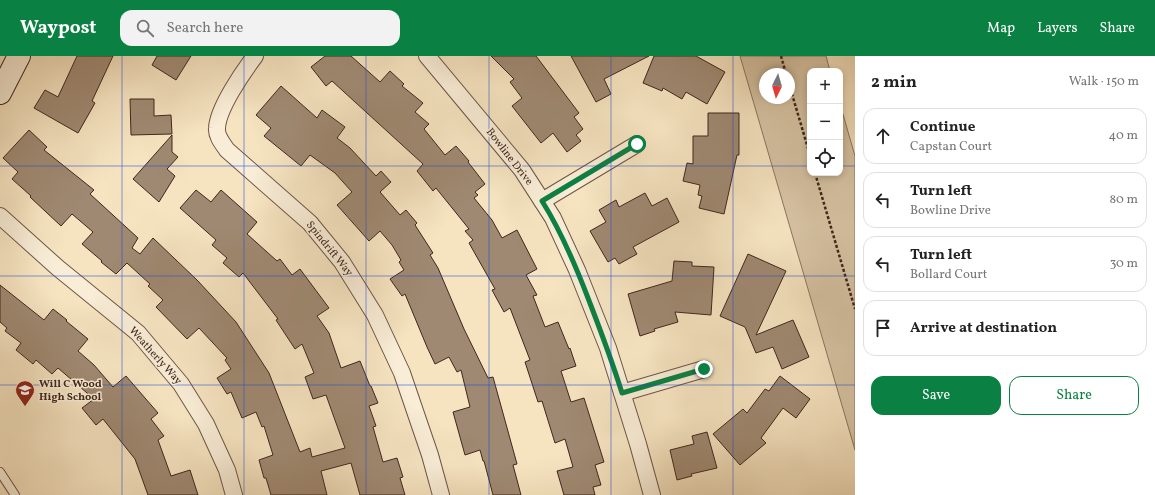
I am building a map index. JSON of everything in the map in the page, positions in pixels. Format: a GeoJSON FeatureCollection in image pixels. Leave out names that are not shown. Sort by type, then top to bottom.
{"type":"FeatureCollection","features":[{"type":"Feature","properties":{"kind":"street"},"geometry":{"type":"LineString","coordinates":[[0,92],[19,56]]}},
{"type":"Feature","properties":{"kind":"street","name":"Spindrift Way"},"geometry":{"type":"LineString","coordinates":[[255,56],[225,102],[216,128],[219,138],[227,150],[310,223],[342,262],[375,315],[402,373],[430,455],[441,495]]}},
{"type":"Feature","properties":{"kind":"street","name":"Bowline Drive"},"geometry":{"type":"LineString","coordinates":[[427,56],[522,170],[553,218],[577,270],[608,348],[638,444],[652,495]]}},
{"type":"Feature","properties":{"kind":"street"},"geometry":{"type":"LineString","coordinates":[[542,201],[637,144]]}},
{"type":"Feature","properties":{"kind":"street","name":"Weatherly Way"},"geometry":{"type":"LineString","coordinates":[[0,216],[58,268],[138,333],[181,384],[206,424],[227,470],[234,495]]}},
{"type":"Feature","properties":{"kind":"street"},"geometry":{"type":"LineString","coordinates":[[622,393],[704,369]]}},
{"type":"Feature","properties":{"kind":"lane"},"geometry":{"type":"LineString","coordinates":[[0,472],[15,495]]}},
{"type":"Feature","properties":{"kind":"path"},"geometry":{"type":"LineString","coordinates":[[781,56],[784,68]]}},
{"type":"Feature","properties":{"kind":"path"},"geometry":{"type":"LineString","coordinates":[[795,104],[807,145]]}},
{"type":"Feature","properties":{"kind":"path"},"geometry":{"type":"LineString","coordinates":[[816,176],[855,309]]}},
{"type":"Feature","properties":{"kind":"shaded area"},"geometry":{"type":"Polygon","coordinates":[[[740,56],[826,56],[829,68],[807,68],[807,176],[843,176],[843,114],[855,156],[855,450],[740,56]]]}},
{"type":"Feature","properties":{"kind":"building"},"geometry":{"type":"Polygon","coordinates":[[[77,56],[113,56],[92,101],[95,103],[78,133],[34,108],[45,90],[58,97],[77,56]]]}},
{"type":"Feature","properties":{"kind":"building"},"geometry":{"type":"Polygon","coordinates":[[[157,56],[191,56],[176,80],[152,65],[157,56]]]}},
{"type":"Feature","properties":{"kind":"building"},"geometry":{"type":"Polygon","coordinates":[[[325,56],[351,56],[380,82],[390,71],[404,84],[402,86],[423,103],[415,112],[429,124],[424,129],[445,155],[456,146],[469,161],[468,162],[485,184],[475,192],[478,195],[474,198],[492,220],[502,238],[517,230],[537,269],[526,275],[537,295],[533,296],[545,327],[558,322],[569,349],[570,348],[576,366],[561,371],[571,402],[584,398],[604,462],[595,465],[601,485],[593,487],[595,495],[564,495],[557,471],[573,467],[565,439],[555,443],[542,401],[538,402],[525,362],[530,360],[510,308],[504,312],[492,290],[495,289],[469,243],[473,240],[465,231],[469,229],[436,188],[433,191],[417,171],[423,164],[332,81],[326,86],[311,67],[325,56]]]}},
{"type":"Feature","properties":{"kind":"building"},"geometry":{"type":"Polygon","coordinates":[[[491,56],[536,56],[579,113],[574,117],[583,129],[576,135],[581,141],[567,152],[553,133],[541,143],[512,106],[522,98],[510,82],[514,79],[491,56]]]}},
{"type":"Feature","properties":{"kind":"building"},"geometry":{"type":"Polygon","coordinates":[[[571,56],[649,56],[604,79],[611,94],[596,102],[571,56]]]}},
{"type":"Feature","properties":{"kind":"building"},"geometry":{"type":"Polygon","coordinates":[[[654,56],[696,56],[725,72],[707,104],[686,92],[682,99],[663,88],[662,91],[643,83],[654,56]]]}},
{"type":"Feature","properties":{"kind":"building"},"geometry":{"type":"Polygon","coordinates":[[[281,86],[317,118],[322,110],[345,127],[337,138],[350,148],[376,176],[381,171],[391,182],[380,192],[400,215],[406,210],[417,223],[415,225],[433,253],[430,255],[438,268],[464,329],[488,378],[493,377],[517,464],[513,465],[521,495],[493,495],[480,450],[465,455],[453,412],[470,407],[461,370],[457,372],[449,357],[435,364],[405,294],[402,296],[390,279],[404,270],[399,262],[401,260],[392,245],[380,231],[369,241],[337,205],[352,192],[335,173],[310,155],[301,166],[264,136],[271,128],[256,115],[281,86]]]}},
{"type":"Feature","properties":{"kind":"building"},"geometry":{"type":"Polygon","coordinates":[[[130,99],[154,99],[154,116],[171,115],[172,134],[131,135],[130,99]]]}},
{"type":"Feature","properties":{"kind":"building"},"geometry":{"type":"Polygon","coordinates":[[[708,113],[739,113],[739,155],[737,155],[724,214],[699,208],[702,196],[698,195],[700,185],[683,181],[687,163],[693,164],[693,136],[708,136],[708,113]]]}},
{"type":"Feature","properties":{"kind":"building"},"geometry":{"type":"Polygon","coordinates":[[[29,130],[47,147],[44,150],[94,190],[90,194],[138,238],[132,248],[140,254],[153,238],[197,280],[236,322],[269,373],[300,452],[310,448],[312,457],[345,448],[326,395],[313,399],[305,377],[314,373],[302,344],[295,349],[276,320],[278,319],[243,273],[239,277],[223,263],[227,258],[212,245],[216,240],[180,208],[196,190],[211,202],[221,190],[257,222],[247,234],[277,261],[280,259],[292,275],[300,269],[329,308],[317,316],[329,333],[341,368],[360,361],[378,403],[369,406],[376,426],[373,427],[383,462],[397,458],[403,477],[400,478],[405,495],[360,495],[351,463],[321,471],[327,495],[271,495],[259,460],[273,455],[264,426],[262,427],[256,412],[242,418],[231,392],[227,394],[217,378],[231,369],[225,360],[227,358],[199,328],[187,339],[156,307],[163,300],[148,286],[150,284],[127,263],[116,274],[101,262],[102,261],[82,244],[93,232],[72,214],[61,226],[12,179],[18,172],[3,158],[29,130]]]}},
{"type":"Feature","properties":{"kind":"building"},"geometry":{"type":"Polygon","coordinates":[[[172,135],[172,152],[178,157],[167,169],[175,176],[159,202],[133,179],[172,135]]]}},
{"type":"Feature","properties":{"kind":"building"},"geometry":{"type":"Polygon","coordinates":[[[645,193],[652,206],[667,198],[679,222],[633,247],[637,254],[619,264],[615,258],[608,262],[590,231],[606,222],[599,210],[616,200],[619,207],[645,193]]]}},
{"type":"Feature","properties":{"kind":"building"},"geometry":{"type":"Polygon","coordinates":[[[748,254],[786,271],[756,335],[793,320],[809,357],[782,369],[773,347],[756,353],[745,327],[720,316],[748,254]]]}},
{"type":"Feature","properties":{"kind":"building"},"geometry":{"type":"Polygon","coordinates":[[[674,261],[692,262],[692,266],[714,267],[711,315],[675,312],[678,322],[654,329],[655,331],[640,336],[628,294],[672,281],[674,261]]]}},
{"type":"Feature","properties":{"kind":"building"},"geometry":{"type":"Polygon","coordinates":[[[0,285],[44,320],[53,309],[67,320],[66,321],[88,339],[78,351],[94,365],[113,387],[126,376],[158,413],[151,419],[164,436],[158,440],[171,476],[190,470],[198,495],[148,495],[135,459],[103,419],[96,425],[82,408],[94,399],[58,368],[52,374],[36,360],[33,364],[16,350],[21,343],[5,331],[7,328],[0,322],[0,285]]]}},
{"type":"Feature","properties":{"kind":"building"},"geometry":{"type":"Polygon","coordinates":[[[780,376],[810,399],[796,418],[783,408],[761,438],[766,443],[740,465],[713,434],[743,409],[747,413],[765,389],[769,391],[780,376]]]}},
{"type":"Feature","properties":{"kind":"building"},"geometry":{"type":"Polygon","coordinates":[[[707,432],[717,468],[691,474],[692,476],[677,480],[670,450],[694,444],[692,436],[707,432]]]}},
{"type":"Feature","properties":{"kind":"place","name":"Will C Wood High School"},"geometry":{"type":"Point","coordinates":[25,407]}},
{"type":"Feature","properties":{"kind":"route"},"geometry":{"type":"LineString","coordinates":[[637,144],[542,201],[553,218],[577,270],[608,348],[622,393],[704,369]]}}]}
